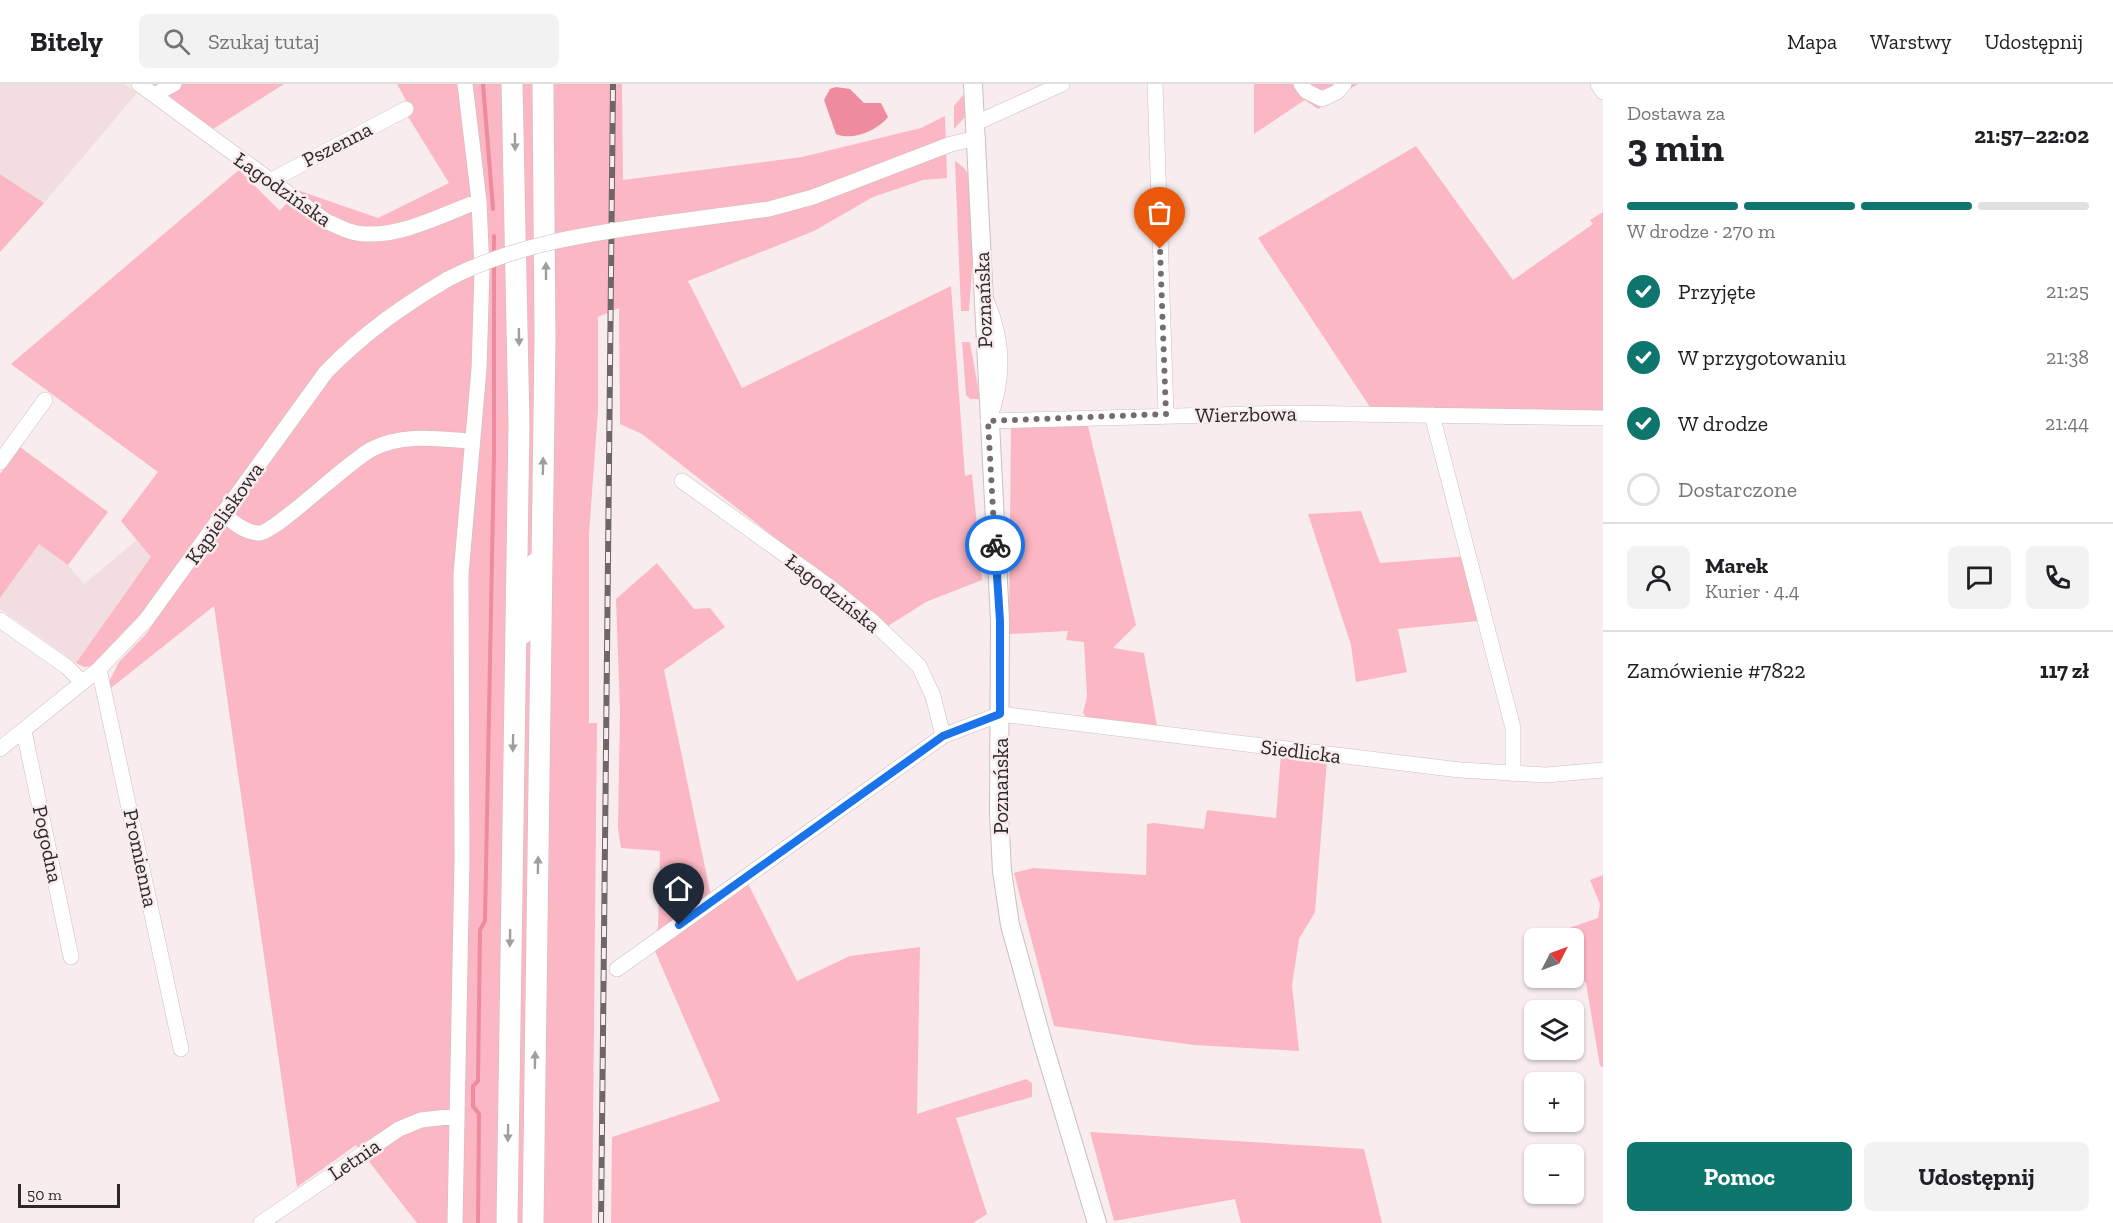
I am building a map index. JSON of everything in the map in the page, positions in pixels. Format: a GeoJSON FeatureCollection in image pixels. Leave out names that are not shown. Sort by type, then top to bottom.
{"type":"FeatureCollection","features":[{"type":"Feature","properties":{"kind":"highway"},"geometry":{"type":"LineString","coordinates":[[507,1223],[519,344],[512,84]]}},
{"type":"Feature","properties":{"kind":"highway"},"geometry":{"type":"LineString","coordinates":[[533,1223],[546,272],[543,84]]}},
{"type":"Feature","properties":{"kind":"main road","name":"Poznańska"},"geometry":{"type":"LineString","coordinates":[[973,84],[988,421],[1000,621],[1001,850],[1010,925],[1041,1040],[1097,1223]]}},
{"type":"Feature","properties":{"kind":"street","name":"Łagodzińska"},"geometry":{"type":"LineString","coordinates":[[139,84],[326,221],[364,234],[385,234],[479,201]]}},
{"type":"Feature","properties":{"kind":"street"},"geometry":{"type":"LineString","coordinates":[[154,95],[174,84]]}},
{"type":"Feature","properties":{"kind":"street"},"geometry":{"type":"LineString","coordinates":[[455,1223],[462,860],[460,632],[464,521],[479,369],[482,272],[479,201],[465,84]]}},
{"type":"Feature","properties":{"kind":"street","name":"Kąpieliskowa"},"geometry":{"type":"LineString","coordinates":[[0,749],[99,669],[146,620],[326,372],[356,341],[389,315],[448,279],[525,247],[578,236],[717,218],[780,206],[852,183],[951,144],[1062,84]]}},
{"type":"Feature","properties":{"kind":"street"},"geometry":{"type":"LineString","coordinates":[[1155,84],[1166,414]]}},
{"type":"Feature","properties":{"kind":"street"},"geometry":{"type":"LineString","coordinates":[[1301,84],[1306,91],[1322,99],[1337,92],[1344,84]]}},
{"type":"Feature","properties":{"kind":"street"},"geometry":{"type":"LineString","coordinates":[[1598,84],[1603,92]]}},
{"type":"Feature","properties":{"kind":"street","name":"Pszenna"},"geometry":{"type":"LineString","coordinates":[[270,181],[406,109]]}},
{"type":"Feature","properties":{"kind":"street"},"geometry":{"type":"LineString","coordinates":[[0,462],[45,400]]}},
{"type":"Feature","properties":{"kind":"street","name":"Wierzbowa"},"geometry":{"type":"LineString","coordinates":[[988,421],[1288,412],[1603,418]]}},
{"type":"Feature","properties":{"kind":"street"},"geometry":{"type":"LineString","coordinates":[[1432,416],[1513,728],[1513,774]]}},
{"type":"Feature","properties":{"kind":"street"},"geometry":{"type":"LineString","coordinates":[[223,514],[248,531],[260,533],[271,529],[313,493],[373,449],[398,440],[421,437],[471,441]]}},
{"type":"Feature","properties":{"kind":"street","name":"Łagodzińska"},"geometry":{"type":"LineString","coordinates":[[682,482],[830,587],[871,620],[919,666],[933,696],[943,736]]}},
{"type":"Feature","properties":{"kind":"street"},"geometry":{"type":"LineString","coordinates":[[517,496],[541,713]]}},
{"type":"Feature","properties":{"kind":"street"},"geometry":{"type":"LineString","coordinates":[[513,714],[543,496]]}},
{"type":"Feature","properties":{"kind":"street"},"geometry":{"type":"LineString","coordinates":[[0,620],[67,667],[82,682]]}},
{"type":"Feature","properties":{"kind":"street","name":"Promienna"},"geometry":{"type":"LineString","coordinates":[[99,669],[181,1049]]}},
{"type":"Feature","properties":{"kind":"street"},"geometry":{"type":"LineString","coordinates":[[617,969],[943,736],[1000,714]]}},
{"type":"Feature","properties":{"kind":"street","name":"Siedlicka"},"geometry":{"type":"LineString","coordinates":[[1000,714],[1460,770],[1546,775],[1603,771]]}},
{"type":"Feature","properties":{"kind":"street","name":"Pogodna"},"geometry":{"type":"LineString","coordinates":[[24,731],[72,957]]}},
{"type":"Feature","properties":{"kind":"street","name":"Letnia"},"geometry":{"type":"LineString","coordinates":[[261,1223],[399,1129],[421,1120],[457,1116]]}},
{"type":"Feature","properties":{"kind":"shaded area"},"geometry":{"type":"Polygon","coordinates":[[[0,84],[125,84],[137,93],[44,203],[0,174],[0,84]]]}},
{"type":"Feature","properties":{"kind":"shaded area"},"geometry":{"type":"Polygon","coordinates":[[[153,84],[284,84],[213,129],[153,84]]]}},
{"type":"Feature","properties":{"kind":"shaded area"},"geometry":{"type":"Polygon","coordinates":[[[397,84],[622,84],[623,180],[802,157],[921,128],[945,116],[947,178],[923,180],[873,197],[814,231],[688,281],[742,388],[951,286],[965,476],[972,474],[982,580],[926,602],[888,626],[642,434],[620,424],[619,308],[598,317],[598,410],[589,534],[589,723],[597,723],[592,1223],[417,1223],[356,1145],[297,1187],[214,606],[111,688],[109,682],[119,662],[146,634],[184,580],[93,666],[84,667],[76,663],[151,557],[121,521],[158,472],[11,364],[239,170],[280,211],[297,190],[378,218],[449,183],[407,115],[407,102],[397,84]]]}},
{"type":"Feature","properties":{"kind":"shaded area"},"geometry":{"type":"Polygon","coordinates":[[[1254,84],[1358,84],[1318,109],[1305,100],[1254,134],[1254,84]]]}},
{"type":"Feature","properties":{"kind":"shaded area"},"geometry":{"type":"Polygon","coordinates":[[[836,87],[850,89],[864,103],[881,103],[888,117],[877,127],[864,133],[849,136],[836,134],[824,100],[830,89],[836,87]]]}},
{"type":"Feature","properties":{"kind":"shaded area"},"geometry":{"type":"Polygon","coordinates":[[[963,95],[967,96],[965,117],[954,129],[954,106],[963,95]]]}},
{"type":"Feature","properties":{"kind":"shaded area"},"geometry":{"type":"Polygon","coordinates":[[[1416,146],[1513,280],[1593,224],[1590,220],[1603,212],[1603,418],[1374,413],[1258,238],[1416,146]]]}},
{"type":"Feature","properties":{"kind":"shaded area"},"geometry":{"type":"Polygon","coordinates":[[[955,161],[968,174],[973,202],[969,311],[961,311],[955,161]]]}},
{"type":"Feature","properties":{"kind":"shaded area"},"geometry":{"type":"Polygon","coordinates":[[[0,174],[44,203],[0,252],[0,174]]]}},
{"type":"Feature","properties":{"kind":"shaded area"},"geometry":{"type":"Polygon","coordinates":[[[962,342],[970,342],[980,399],[970,399],[966,395],[962,342]]]}},
{"type":"Feature","properties":{"kind":"shaded area"},"geometry":{"type":"Polygon","coordinates":[[[1085,414],[1136,625],[1113,648],[1144,653],[1157,726],[1086,717],[1083,713],[1087,697],[1084,642],[1066,640],[1068,631],[1009,634],[1011,423],[1085,414]]]}},
{"type":"Feature","properties":{"kind":"shaded area"},"geometry":{"type":"Polygon","coordinates":[[[20,447],[108,512],[68,565],[39,544],[0,598],[0,474],[20,447]]]}},
{"type":"Feature","properties":{"kind":"shaded area"},"geometry":{"type":"Polygon","coordinates":[[[1361,511],[1380,563],[1469,556],[1487,620],[1398,629],[1407,672],[1356,682],[1351,645],[1308,514],[1361,511]]]}},
{"type":"Feature","properties":{"kind":"shaded area"},"geometry":{"type":"Polygon","coordinates":[[[137,540],[151,557],[76,663],[0,609],[0,598],[39,543],[68,565],[84,584],[137,540]]]}},
{"type":"Feature","properties":{"kind":"shaded area"},"geometry":{"type":"Polygon","coordinates":[[[657,563],[694,609],[710,608],[725,627],[664,670],[711,896],[744,876],[797,981],[850,956],[920,947],[917,1114],[1026,1079],[1032,1083],[1032,1097],[956,1118],[987,1214],[973,1223],[611,1223],[612,1137],[720,1101],[651,942],[658,928],[660,851],[621,848],[618,828],[620,711],[616,599],[657,563]]]}},
{"type":"Feature","properties":{"kind":"shaded area"},"geometry":{"type":"Polygon","coordinates":[[[1281,754],[1327,760],[1315,912],[1299,939],[1292,985],[1299,1051],[1194,1045],[1054,1026],[1014,873],[1033,868],[1146,875],[1147,824],[1204,829],[1207,810],[1276,818],[1281,754]]]}},
{"type":"Feature","properties":{"kind":"shaded area"},"geometry":{"type":"Polygon","coordinates":[[[1603,875],[1603,1067],[1600,1066],[1584,981],[1584,928],[1569,928],[1598,918],[1600,904],[1590,880],[1603,875]]]}},
{"type":"Feature","properties":{"kind":"shaded area"},"geometry":{"type":"Polygon","coordinates":[[[1090,1132],[1364,1149],[1382,1223],[1241,1223],[1235,1199],[1114,1221],[1090,1132]]]}},
{"type":"Feature","properties":{"kind":"waterway"},"geometry":{"type":"LineString","coordinates":[[483,84],[493,209]]}},
{"type":"Feature","properties":{"kind":"waterway"},"geometry":{"type":"LineString","coordinates":[[494,236],[494,254]]}},
{"type":"Feature","properties":{"kind":"waterway"},"geometry":{"type":"LineString","coordinates":[[478,1223],[479,1114],[473,1106],[473,1086],[478,1081],[480,930],[485,921],[494,455],[494,264]]}},
{"type":"Feature","properties":{"kind":"railway"},"geometry":{"type":"LineString","coordinates":[[601,1223],[613,84]]}},
{"type":"Feature","properties":{"kind":"way so far"},"geometry":{"type":"LineString","coordinates":[[995,545],[988,421],[1166,414],[1160,249]]}},
{"type":"Feature","properties":{"kind":"route"},"geometry":{"type":"LineString","coordinates":[[679,925],[943,736],[1000,714],[1000,621],[995,545]]}}]}
